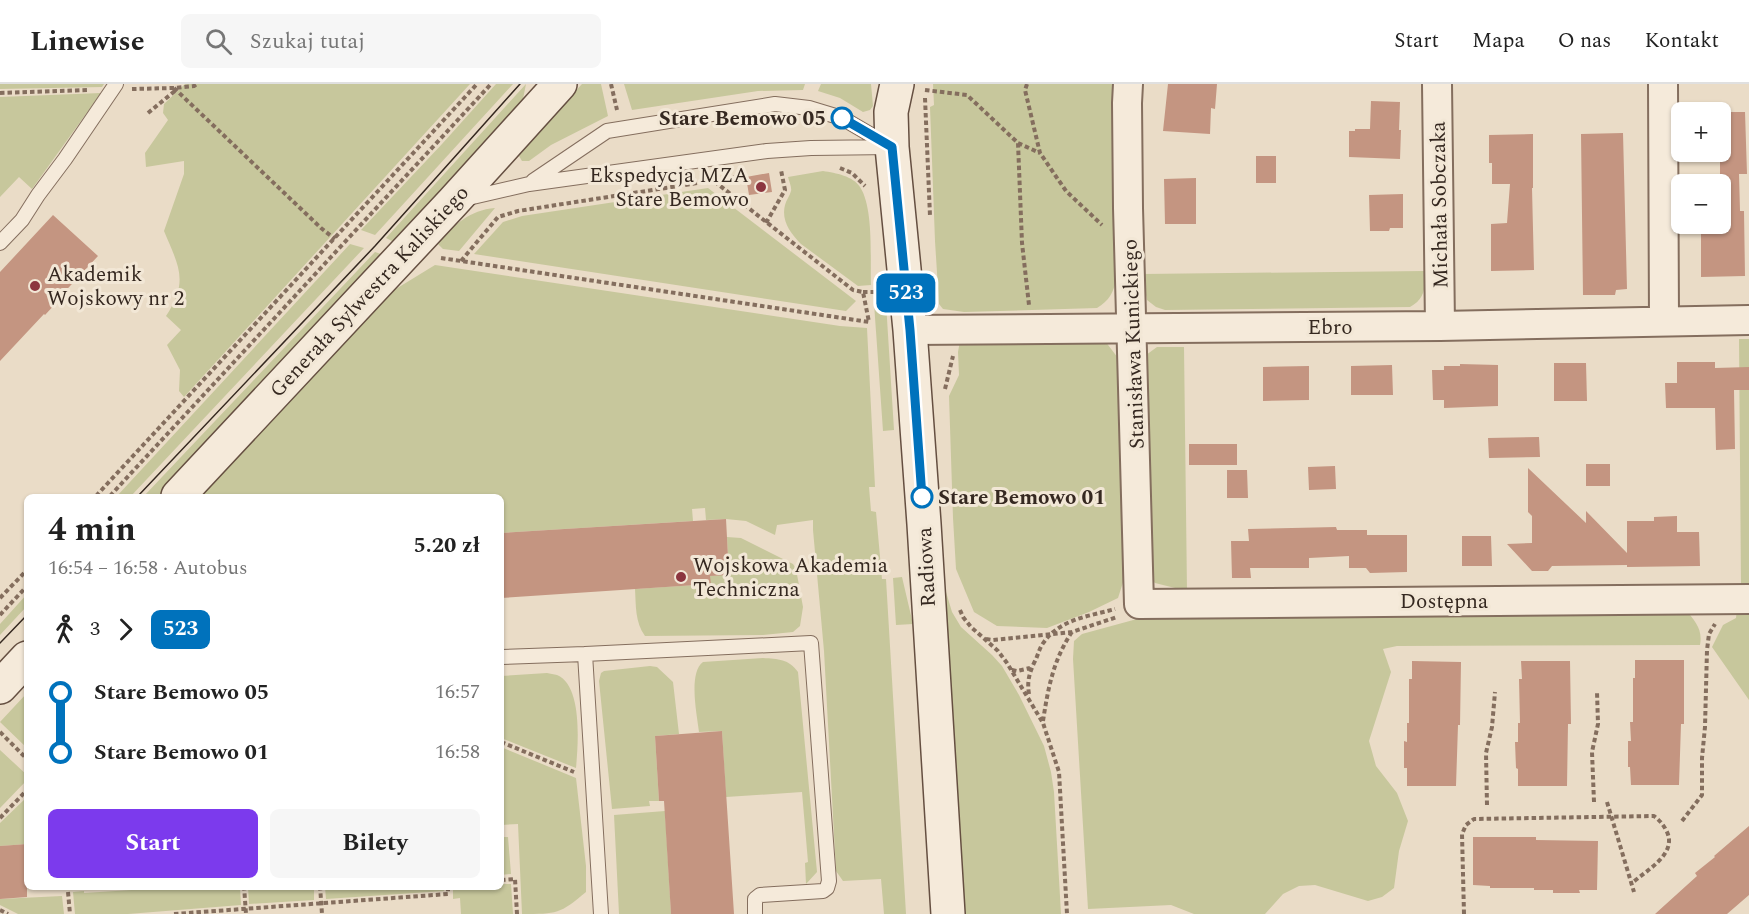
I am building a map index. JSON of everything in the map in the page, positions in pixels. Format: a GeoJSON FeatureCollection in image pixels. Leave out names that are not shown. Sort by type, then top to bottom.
{"type":"FeatureCollection","features":[{"type":"Feature","properties":{"kind":"main road","name":"Generała Sylwestra Kaliskiego"},"geometry":{"type":"LineString","coordinates":[[180,494],[560,84]]}},
{"type":"Feature","properties":{"kind":"main road","name":"Radiowa"},"geometry":{"type":"LineString","coordinates":[[890,93],[892,147],[910,330],[924,524],[948,914]]}},
{"type":"Feature","properties":{"kind":"main road"},"geometry":{"type":"LineString","coordinates":[[0,687],[24,661]]}},
{"type":"Feature","properties":{"kind":"street","name":"Stanisława Kunickiego"},"geometry":{"type":"LineString","coordinates":[[1128,84],[1127,138],[1139,603]]}},
{"type":"Feature","properties":{"kind":"street","name":"Michała Sobczaka"},"geometry":{"type":"LineString","coordinates":[[1437,84],[1440,326]]}},
{"type":"Feature","properties":{"kind":"street"},"geometry":{"type":"LineString","coordinates":[[1663,84],[1664,321]]}},
{"type":"Feature","properties":{"kind":"street","name":"Ebro"},"geometry":{"type":"LineString","coordinates":[[910,330],[1440,326],[1749,320]]}},
{"type":"Feature","properties":{"kind":"street","name":"Dostępna"},"geometry":{"type":"LineString","coordinates":[[1139,603],[1749,599]]}},
{"type":"Feature","properties":{"kind":"lane"},"geometry":{"type":"LineString","coordinates":[[0,243],[22,220],[117,87]]}},
{"type":"Feature","properties":{"kind":"lane"},"geometry":{"type":"LineString","coordinates":[[529,184],[607,132],[775,104],[809,108],[842,118],[892,147]]}},
{"type":"Feature","properties":{"kind":"lane"},"geometry":{"type":"LineString","coordinates":[[453,202],[529,184],[767,151],[892,147]]}},
{"type":"Feature","properties":{"kind":"lane"},"geometry":{"type":"LineString","coordinates":[[504,657],[811,643],[829,881],[827,888],[823,891],[760,895],[755,899],[755,914]]}},
{"type":"Feature","properties":{"kind":"lane"},"geometry":{"type":"LineString","coordinates":[[585,654],[602,914]]}},
{"type":"Feature","properties":{"kind":"path"},"geometry":{"type":"LineString","coordinates":[[98,494],[477,84]]}},
{"type":"Feature","properties":{"kind":"path"},"geometry":{"type":"LineString","coordinates":[[112,494],[491,84]]}},
{"type":"Feature","properties":{"kind":"path"},"geometry":{"type":"LineString","coordinates":[[1027,84],[1025,90],[1041,153],[1066,191],[1131,252]]}},
{"type":"Feature","properties":{"kind":"path"},"geometry":{"type":"LineString","coordinates":[[0,93],[117,87],[175,89],[194,85]]}},
{"type":"Feature","properties":{"kind":"path"},"geometry":{"type":"LineString","coordinates":[[175,89],[335,239]]}},
{"type":"Feature","properties":{"kind":"path"},"geometry":{"type":"LineString","coordinates":[[148,113],[175,89]]}},
{"type":"Feature","properties":{"kind":"path"},"geometry":{"type":"LineString","coordinates":[[930,224],[925,90],[968,94],[1018,144],[1041,153]]}},
{"type":"Feature","properties":{"kind":"path"},"geometry":{"type":"LineString","coordinates":[[1018,144],[1022,243],[1032,330]]}},
{"type":"Feature","properties":{"kind":"path"},"geometry":{"type":"LineString","coordinates":[[836,167],[852,173],[869,192]]}},
{"type":"Feature","properties":{"kind":"path"},"geometry":{"type":"LineString","coordinates":[[766,222],[785,190],[780,170],[791,168]]}},
{"type":"Feature","properties":{"kind":"path"},"geometry":{"type":"LineString","coordinates":[[460,261],[498,217],[518,211],[736,177]]}},
{"type":"Feature","properties":{"kind":"path"},"geometry":{"type":"LineString","coordinates":[[432,256],[869,322],[863,292],[853,290],[714,181]]}},
{"type":"Feature","properties":{"kind":"path"},"geometry":{"type":"LineString","coordinates":[[879,283],[879,292]]}},
{"type":"Feature","properties":{"kind":"path"},"geometry":{"type":"LineString","coordinates":[[944,393],[954,353]]}},
{"type":"Feature","properties":{"kind":"path"},"geometry":{"type":"LineString","coordinates":[[0,598],[24,573]]}},
{"type":"Feature","properties":{"kind":"path"},"geometry":{"type":"LineString","coordinates":[[0,615],[24,589]]}},
{"type":"Feature","properties":{"kind":"path"},"geometry":{"type":"LineString","coordinates":[[985,638],[993,640],[1072,632],[1133,612],[1139,603]]}},
{"type":"Feature","properties":{"kind":"path"},"geometry":{"type":"LineString","coordinates":[[1029,698],[1031,668],[1050,635],[1062,625],[1088,615],[1139,603]]}},
{"type":"Feature","properties":{"kind":"path"},"geometry":{"type":"LineString","coordinates":[[959,609],[971,627],[998,651],[1012,669],[1043,723],[1059,772],[1067,914]]}},
{"type":"Feature","properties":{"kind":"path"},"geometry":{"type":"LineString","coordinates":[[1682,821],[1702,795],[1707,650],[1709,634],[1715,622],[1721,618]]}},
{"type":"Feature","properties":{"kind":"path"},"geometry":{"type":"LineString","coordinates":[[1043,723],[1048,690],[1058,656],[1072,632]]}},
{"type":"Feature","properties":{"kind":"path"},"geometry":{"type":"LineString","coordinates":[[1012,669],[1017,671],[1031,668]]}},
{"type":"Feature","properties":{"kind":"path"},"geometry":{"type":"LineString","coordinates":[[1487,805],[1486,753],[1492,726],[1495,692]]}},
{"type":"Feature","properties":{"kind":"path"},"geometry":{"type":"LineString","coordinates":[[1594,802],[1592,752],[1598,724],[1597,692]]}},
{"type":"Feature","properties":{"kind":"path"},"geometry":{"type":"LineString","coordinates":[[0,732],[24,756]]}},
{"type":"Feature","properties":{"kind":"path"},"geometry":{"type":"LineString","coordinates":[[504,743],[594,780]]}},
{"type":"Feature","properties":{"kind":"path"},"geometry":{"type":"LineString","coordinates":[[0,818],[24,793]]}},
{"type":"Feature","properties":{"kind":"path"},"geometry":{"type":"LineString","coordinates":[[1607,802],[1634,892]]}},
{"type":"Feature","properties":{"kind":"path"},"geometry":{"type":"LineString","coordinates":[[1464,914],[1462,834],[1466,825],[1474,819],[1654,816],[1660,820],[1670,838],[1669,849],[1663,857],[1632,883]]}},
{"type":"Feature","properties":{"kind":"path"},"geometry":{"type":"LineString","coordinates":[[504,880],[514,879],[518,914]]}},
{"type":"Feature","properties":{"kind":"path"},"geometry":{"type":"LineString","coordinates":[[244,890],[246,914]]}},
{"type":"Feature","properties":{"kind":"path"},"geometry":{"type":"LineString","coordinates":[[320,890],[322,914]]}},
{"type":"Feature","properties":{"kind":"path"},"geometry":{"type":"LineString","coordinates":[[174,914],[448,894],[448,890]]}},
{"type":"Feature","properties":{"kind":"path"},"geometry":{"type":"LineString","coordinates":[[68,892],[70,914]]}},
{"type":"Feature","properties":{"kind":"path"},"geometry":{"type":"LineString","coordinates":[[0,910],[8,914]]}},
{"type":"Feature","properties":{"kind":"green space"},"geometry":{"type":"Polygon","coordinates":[[[0,84],[104,84],[102,87],[0,89],[0,84]]]}},
{"type":"Feature","properties":{"kind":"green space"},"geometry":{"type":"Polygon","coordinates":[[[185,84],[470,84],[184,397],[179,391],[180,370],[167,345],[181,330],[166,316],[178,293],[179,274],[164,231],[184,174],[184,161],[146,167],[145,153],[168,120],[163,113],[164,104],[185,84]]]}},
{"type":"Feature","properties":{"kind":"green space"},"geometry":{"type":"Polygon","coordinates":[[[496,84],[513,84],[375,235],[361,230],[442,144],[496,84]]]}},
{"type":"Feature","properties":{"kind":"green space"},"geometry":{"type":"Polygon","coordinates":[[[526,84],[522,104],[394,242],[386,238],[526,84]]]}},
{"type":"Feature","properties":{"kind":"green space"},"geometry":{"type":"Polygon","coordinates":[[[582,84],[601,84],[608,116],[551,145],[529,161],[522,161],[519,156],[522,150],[582,84]]]}},
{"type":"Feature","properties":{"kind":"green space"},"geometry":{"type":"Polygon","coordinates":[[[624,84],[805,84],[803,90],[758,91],[632,110],[624,84]]]}},
{"type":"Feature","properties":{"kind":"green space"},"geometry":{"type":"Polygon","coordinates":[[[821,84],[871,84],[873,106],[870,110],[863,112],[840,98],[818,91],[821,84]]]}},
{"type":"Feature","properties":{"kind":"green space"},"geometry":{"type":"Polygon","coordinates":[[[933,84],[1117,84],[1116,279],[1114,288],[1105,302],[1097,308],[964,312],[943,309],[939,304],[930,107],[934,105],[933,84]]]}},
{"type":"Feature","properties":{"kind":"green space"},"geometry":{"type":"Polygon","coordinates":[[[101,93],[32,189],[19,177],[0,197],[0,97],[101,93]]]}},
{"type":"Feature","properties":{"kind":"green space"},"geometry":{"type":"Polygon","coordinates":[[[823,171],[853,180],[860,187],[864,196],[869,221],[871,285],[858,286],[801,244],[787,226],[784,211],[791,190],[788,177],[823,171]]]}},
{"type":"Feature","properties":{"kind":"green space"},"geometry":{"type":"Polygon","coordinates":[[[708,188],[856,301],[846,311],[474,254],[503,222],[522,216],[708,188]]]}},
{"type":"Feature","properties":{"kind":"green space"},"geometry":{"type":"Polygon","coordinates":[[[495,208],[459,251],[443,249],[438,244],[470,215],[495,208]]]}},
{"type":"Feature","properties":{"kind":"green space"},"geometry":{"type":"Polygon","coordinates":[[[350,244],[364,248],[133,494],[119,494],[350,244]]]}},
{"type":"Feature","properties":{"kind":"green space"},"geometry":{"type":"Polygon","coordinates":[[[375,252],[381,254],[160,494],[146,494],[375,252]]]}},
{"type":"Feature","properties":{"kind":"green space"},"geometry":{"type":"Polygon","coordinates":[[[435,265],[840,326],[867,328],[875,487],[869,487],[871,511],[876,512],[882,579],[886,579],[906,914],[884,914],[881,879],[843,881],[836,871],[824,651],[813,520],[777,525],[775,535],[746,521],[706,520],[705,508],[692,509],[693,521],[504,533],[504,494],[200,494],[386,295],[435,265]]]}},
{"type":"Feature","properties":{"kind":"green space"},"geometry":{"type":"Polygon","coordinates":[[[1424,271],[1425,282],[1422,296],[1410,307],[1165,310],[1147,300],[1142,274],[1424,271]]]}},
{"type":"Feature","properties":{"kind":"green space"},"geometry":{"type":"Polygon","coordinates":[[[874,303],[886,303],[894,430],[883,431],[874,303]]]}},
{"type":"Feature","properties":{"kind":"green space"},"geometry":{"type":"Polygon","coordinates":[[[1102,337],[1118,358],[1123,391],[1127,570],[1118,598],[1047,628],[997,626],[974,612],[956,569],[949,396],[959,375],[960,341],[1102,337]]]}},
{"type":"Feature","properties":{"kind":"green space"},"geometry":{"type":"Polygon","coordinates":[[[1739,339],[1749,339],[1749,585],[1741,585],[1739,339]]]}},
{"type":"Feature","properties":{"kind":"green space"},"geometry":{"type":"Polygon","coordinates":[[[1157,347],[1184,347],[1187,591],[1155,583],[1145,574],[1142,358],[1157,347]]]}},
{"type":"Feature","properties":{"kind":"green space"},"geometry":{"type":"Polygon","coordinates":[[[727,537],[741,538],[793,564],[803,607],[800,626],[793,632],[763,635],[645,636],[638,619],[635,589],[710,584],[710,576],[729,574],[727,537]]]}},
{"type":"Feature","properties":{"kind":"green space"},"geometry":{"type":"Polygon","coordinates":[[[902,577],[913,624],[896,625],[893,578],[902,577]]]}},
{"type":"Feature","properties":{"kind":"green space"},"geometry":{"type":"Polygon","coordinates":[[[940,592],[946,592],[952,612],[961,627],[1002,666],[1044,746],[1054,792],[1061,914],[961,914],[940,592]]]}},
{"type":"Feature","properties":{"kind":"green space"},"geometry":{"type":"Polygon","coordinates":[[[24,597],[24,609],[0,635],[0,624],[24,597]]]}},
{"type":"Feature","properties":{"kind":"green space"},"geometry":{"type":"Polygon","coordinates":[[[1685,609],[1699,630],[1700,645],[1397,646],[1383,649],[1391,672],[1369,741],[1376,766],[1397,793],[1408,821],[1399,851],[1394,888],[1382,897],[1368,901],[1315,885],[1299,886],[1283,894],[1265,914],[1194,914],[1171,905],[1088,909],[1073,659],[1074,641],[1082,634],[1148,616],[1685,609]]]}},
{"type":"Feature","properties":{"kind":"green space"},"geometry":{"type":"Polygon","coordinates":[[[1737,609],[1749,609],[1749,700],[1712,647],[1723,625],[1736,618],[1737,609]]]}},
{"type":"Feature","properties":{"kind":"green space"},"geometry":{"type":"Polygon","coordinates":[[[763,658],[787,662],[798,672],[817,872],[806,884],[805,863],[808,862],[802,792],[726,797],[722,731],[699,732],[695,705],[698,667],[703,662],[763,658]]]}},
{"type":"Feature","properties":{"kind":"green space"},"geometry":{"type":"Polygon","coordinates":[[[657,667],[673,682],[679,734],[655,736],[659,801],[649,801],[650,806],[612,809],[599,681],[601,673],[657,667]]]}},
{"type":"Feature","properties":{"kind":"green space"},"geometry":{"type":"Polygon","coordinates":[[[547,673],[557,675],[565,681],[575,703],[577,717],[576,768],[504,739],[504,676],[547,673]]]}},
{"type":"Feature","properties":{"kind":"green space"},"geometry":{"type":"Polygon","coordinates":[[[24,696],[24,745],[0,722],[24,696]]]}},
{"type":"Feature","properties":{"kind":"green space"},"geometry":{"type":"Polygon","coordinates":[[[504,748],[576,778],[586,866],[586,892],[564,909],[543,914],[522,914],[518,824],[504,825],[504,748]]]}},
{"type":"Feature","properties":{"kind":"green space"},"geometry":{"type":"Polygon","coordinates":[[[0,750],[24,772],[24,783],[0,808],[0,750]]]}},
{"type":"Feature","properties":{"kind":"green space"},"geometry":{"type":"Polygon","coordinates":[[[24,800],[24,844],[0,846],[0,823],[24,800]]]}},
{"type":"Feature","properties":{"kind":"green space"},"geometry":{"type":"Polygon","coordinates":[[[665,811],[671,914],[619,914],[614,815],[665,811]]]}},
{"type":"Feature","properties":{"kind":"green space"},"geometry":{"type":"Polygon","coordinates":[[[504,837],[508,837],[511,874],[504,875],[504,837]]]}},
{"type":"Feature","properties":{"kind":"green space"},"geometry":{"type":"Polygon","coordinates":[[[504,884],[511,884],[513,914],[461,914],[460,898],[453,899],[453,890],[504,890],[504,884]]]}},
{"type":"Feature","properties":{"kind":"green space"},"geometry":{"type":"Polygon","coordinates":[[[131,890],[240,890],[241,905],[128,914],[75,914],[73,892],[84,891],[84,893],[131,890]]]}},
{"type":"Feature","properties":{"kind":"green space"},"geometry":{"type":"Polygon","coordinates":[[[248,890],[314,890],[314,900],[249,904],[248,890]]]}},
{"type":"Feature","properties":{"kind":"green space"},"geometry":{"type":"Polygon","coordinates":[[[325,890],[444,891],[326,899],[325,890]]]}},
{"type":"Feature","properties":{"kind":"green space"},"geometry":{"type":"Polygon","coordinates":[[[62,896],[64,914],[18,914],[0,905],[0,899],[62,896]]]}},
{"type":"Feature","properties":{"kind":"building"},"geometry":{"type":"Polygon","coordinates":[[[1168,84],[1217,84],[1215,109],[1211,108],[1210,134],[1163,131],[1168,84]]]}},
{"type":"Feature","properties":{"kind":"building"},"geometry":{"type":"Polygon","coordinates":[[[1371,101],[1400,102],[1400,159],[1349,157],[1349,131],[1370,129],[1371,101]]]}},
{"type":"Feature","properties":{"kind":"building"},"geometry":{"type":"Polygon","coordinates":[[[1731,112],[1745,112],[1747,174],[1739,174],[1740,211],[1744,211],[1745,276],[1701,277],[1701,234],[1731,234],[1731,174],[1720,174],[1720,162],[1731,162],[1731,112]]]}},
{"type":"Feature","properties":{"kind":"building"},"geometry":{"type":"Polygon","coordinates":[[[1623,133],[1627,289],[1616,290],[1615,295],[1583,295],[1581,134],[1623,133]]]}},
{"type":"Feature","properties":{"kind":"building"},"geometry":{"type":"Polygon","coordinates":[[[1533,134],[1534,270],[1491,271],[1491,224],[1507,223],[1510,184],[1492,184],[1489,135],[1533,134]]]}},
{"type":"Feature","properties":{"kind":"building"},"geometry":{"type":"Polygon","coordinates":[[[1256,156],[1276,156],[1276,183],[1256,183],[1256,156]]]}},
{"type":"Feature","properties":{"kind":"building","name":"Ekspedycja MZA Stare Bemowo"},"geometry":{"type":"Polygon","coordinates":[[[769,173],[772,192],[749,195],[746,177],[769,173]]]}},
{"type":"Feature","properties":{"kind":"building"},"geometry":{"type":"Polygon","coordinates":[[[1196,178],[1196,224],[1165,224],[1164,179],[1196,178]]]}},
{"type":"Feature","properties":{"kind":"building"},"geometry":{"type":"Polygon","coordinates":[[[1403,194],[1403,228],[1370,231],[1369,195],[1403,194]]]}},
{"type":"Feature","properties":{"kind":"building","name":"Akademik Wojskowy nr 2"},"geometry":{"type":"Polygon","coordinates":[[[53,215],[98,256],[0,361],[0,272],[53,215]]]}},
{"type":"Feature","properties":{"kind":"building"},"geometry":{"type":"Polygon","coordinates":[[[1677,362],[1715,362],[1715,368],[1749,367],[1749,390],[1734,390],[1735,449],[1716,450],[1715,408],[1666,408],[1665,383],[1677,383],[1677,362]]]}},
{"type":"Feature","properties":{"kind":"building"},"geometry":{"type":"Polygon","coordinates":[[[1554,363],[1586,363],[1587,401],[1554,401],[1554,363]]]}},
{"type":"Feature","properties":{"kind":"building"},"geometry":{"type":"Polygon","coordinates":[[[1460,364],[1498,365],[1498,406],[1444,408],[1444,400],[1433,400],[1432,370],[1444,370],[1444,366],[1460,366],[1460,364]]]}},
{"type":"Feature","properties":{"kind":"building"},"geometry":{"type":"Polygon","coordinates":[[[1392,365],[1393,395],[1351,395],[1351,366],[1392,365]]]}},
{"type":"Feature","properties":{"kind":"building"},"geometry":{"type":"Polygon","coordinates":[[[1309,366],[1309,400],[1263,401],[1263,367],[1309,366]]]}},
{"type":"Feature","properties":{"kind":"building"},"geometry":{"type":"Polygon","coordinates":[[[1539,437],[1540,457],[1489,458],[1488,438],[1539,437]]]}},
{"type":"Feature","properties":{"kind":"building"},"geometry":{"type":"Polygon","coordinates":[[[1189,444],[1237,444],[1237,465],[1189,465],[1189,444]]]}},
{"type":"Feature","properties":{"kind":"building"},"geometry":{"type":"Polygon","coordinates":[[[1586,464],[1610,464],[1610,486],[1586,486],[1586,464]]]}},
{"type":"Feature","properties":{"kind":"building"},"geometry":{"type":"Polygon","coordinates":[[[1335,466],[1336,489],[1309,490],[1308,467],[1335,466]]]}},
{"type":"Feature","properties":{"kind":"building"},"geometry":{"type":"Polygon","coordinates":[[[1528,468],[1586,523],[1586,511],[1627,553],[1627,521],[1654,521],[1654,517],[1677,516],[1677,532],[1699,532],[1700,566],[1552,566],[1548,571],[1532,571],[1507,544],[1532,543],[1532,516],[1528,512],[1528,468]]]}},
{"type":"Feature","properties":{"kind":"building"},"geometry":{"type":"Polygon","coordinates":[[[1227,470],[1247,470],[1248,498],[1227,498],[1227,470]]]}},
{"type":"Feature","properties":{"kind":"building"},"geometry":{"type":"Polygon","coordinates":[[[726,519],[729,575],[710,576],[711,584],[504,598],[504,533],[726,519]]]}},
{"type":"Feature","properties":{"kind":"building"},"geometry":{"type":"Polygon","coordinates":[[[1336,527],[1337,530],[1367,530],[1367,535],[1407,535],[1407,572],[1370,573],[1366,568],[1349,568],[1349,556],[1309,558],[1309,568],[1250,568],[1251,578],[1232,578],[1231,541],[1249,541],[1248,529],[1336,527]]]}},
{"type":"Feature","properties":{"kind":"building"},"geometry":{"type":"Polygon","coordinates":[[[1462,536],[1491,536],[1492,566],[1462,566],[1462,536]]]}},
{"type":"Feature","properties":{"kind":"building"},"geometry":{"type":"Polygon","coordinates":[[[1635,660],[1684,660],[1684,724],[1681,724],[1679,785],[1631,785],[1628,741],[1631,741],[1630,722],[1633,722],[1635,660]]]}},
{"type":"Feature","properties":{"kind":"building"},"geometry":{"type":"Polygon","coordinates":[[[1412,661],[1461,662],[1456,786],[1407,786],[1404,741],[1407,742],[1407,723],[1409,723],[1409,679],[1412,679],[1412,661]]]}},
{"type":"Feature","properties":{"kind":"building"},"geometry":{"type":"Polygon","coordinates":[[[1521,661],[1570,661],[1571,724],[1568,724],[1567,786],[1518,786],[1515,742],[1518,742],[1518,723],[1520,723],[1521,661]]]}},
{"type":"Feature","properties":{"kind":"building"},"geometry":{"type":"Polygon","coordinates":[[[722,731],[734,914],[671,914],[664,801],[659,801],[655,736],[722,731]]]}},
{"type":"Feature","properties":{"kind":"building"},"geometry":{"type":"Polygon","coordinates":[[[1749,826],[1749,895],[1727,914],[1655,914],[1697,876],[1695,873],[1749,826]]]}},
{"type":"Feature","properties":{"kind":"building"},"geometry":{"type":"Polygon","coordinates":[[[1473,837],[1536,837],[1536,840],[1598,841],[1597,890],[1579,890],[1580,893],[1553,893],[1553,890],[1534,890],[1534,888],[1490,888],[1490,886],[1473,885],[1473,837]]]}},
{"type":"Feature","properties":{"kind":"building"},"geometry":{"type":"Polygon","coordinates":[[[24,844],[24,890],[27,890],[27,897],[0,899],[0,846],[24,844]]]}},
{"type":"Feature","properties":{"kind":"tram line"},"geometry":{"type":"LineString","coordinates":[[140,494],[375,246],[520,84]]}},
{"type":"Feature","properties":{"kind":"tram line"},"geometry":{"type":"LineString","coordinates":[[0,643],[24,618]]}},
{"type":"Feature","properties":{"kind":"bus line","name":"523"},"geometry":{"type":"LineString","coordinates":[[842,118],[892,147],[910,330],[922,497]]}},
{"type":"Feature","properties":{"kind":"place","name":"Stare Bemowo 05"},"geometry":{"type":"Point","coordinates":[842,118]}},
{"type":"Feature","properties":{"kind":"place","name":"Ekspedycja MZA Stare Bemowo"},"geometry":{"type":"Point","coordinates":[761,187]}},
{"type":"Feature","properties":{"kind":"place","name":"Akademik Wojskowy nr 2"},"geometry":{"type":"Point","coordinates":[35,286]}},
{"type":"Feature","properties":{"kind":"place","name":"Stare Bemowo 01"},"geometry":{"type":"Point","coordinates":[922,497]}},
{"type":"Feature","properties":{"kind":"place","name":"Wojskowa Akademia Techniczna"},"geometry":{"type":"Point","coordinates":[681,577]}}]}
